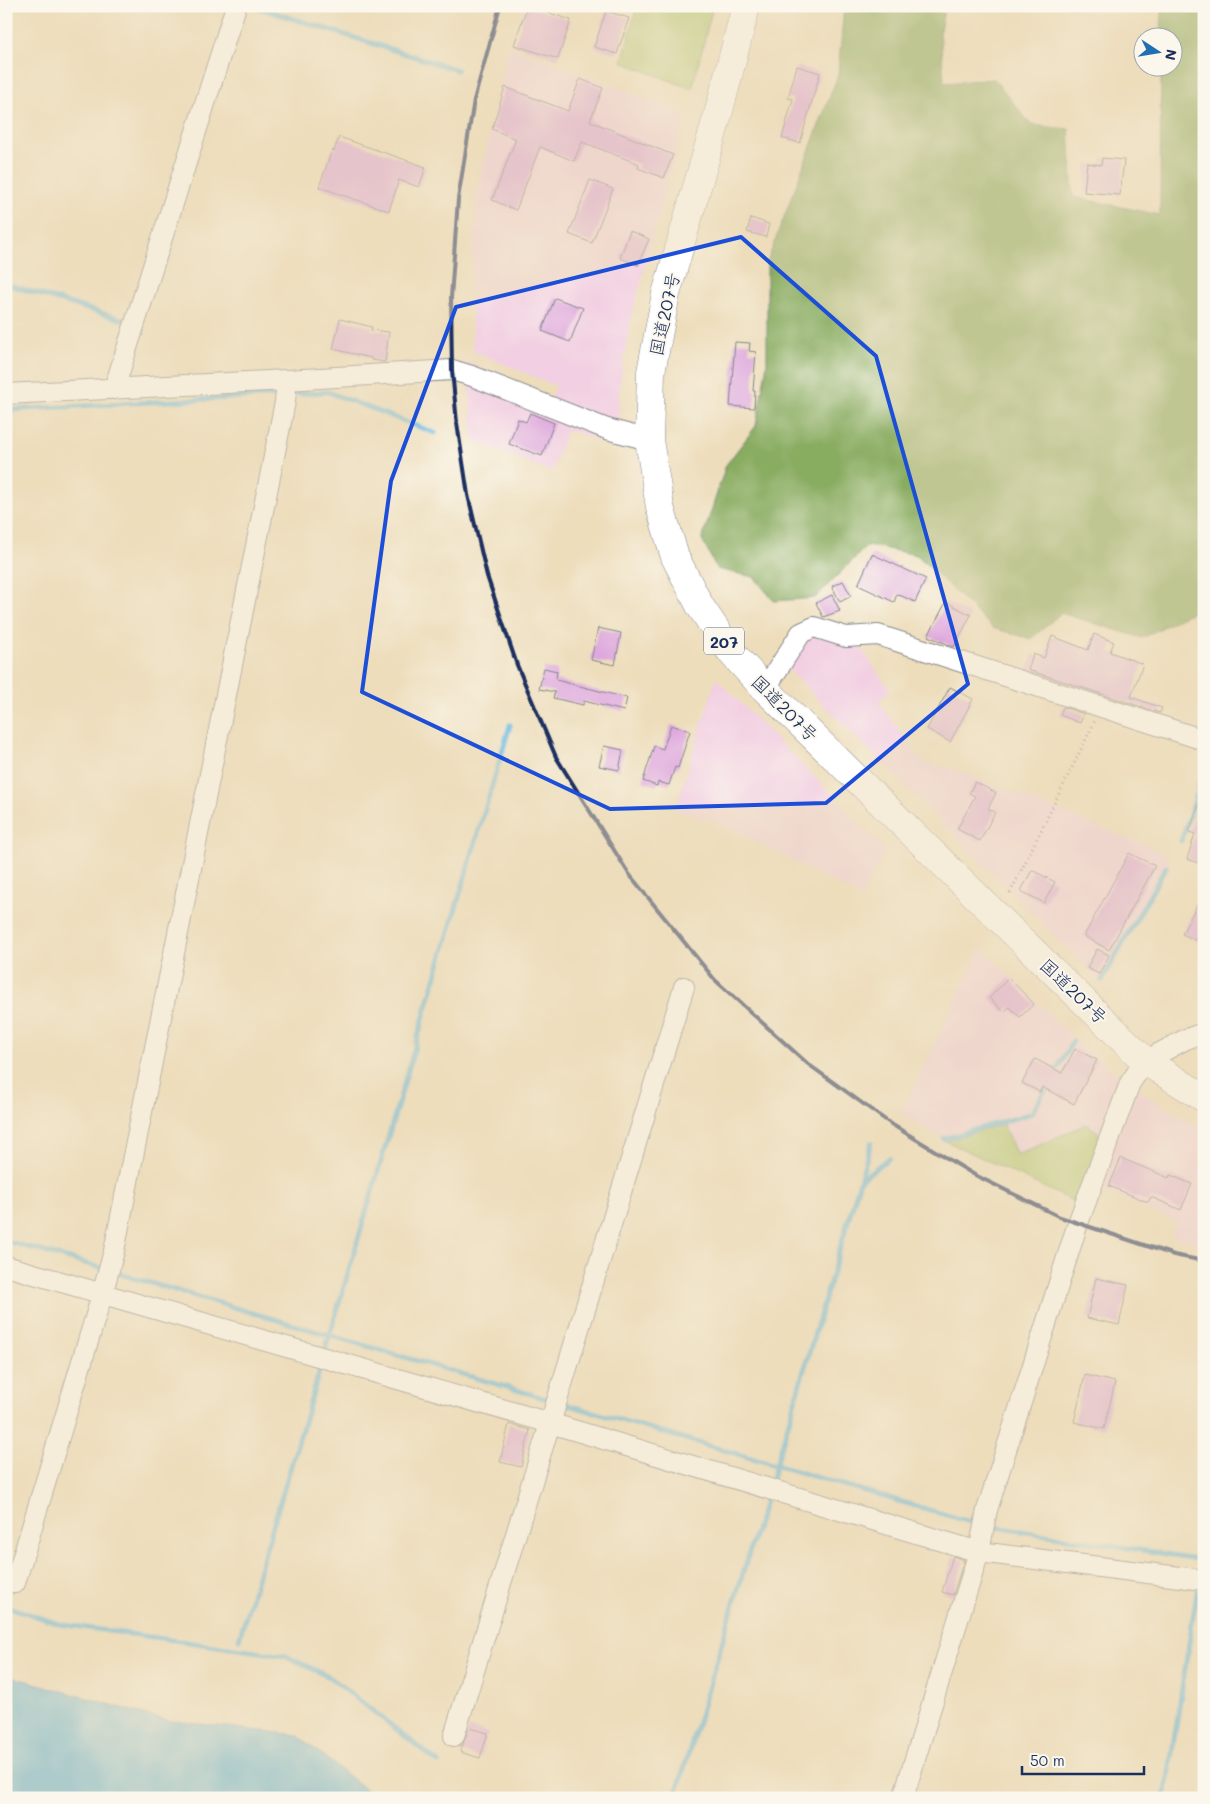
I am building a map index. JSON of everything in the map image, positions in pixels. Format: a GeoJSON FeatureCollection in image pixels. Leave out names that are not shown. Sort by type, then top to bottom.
{"type":"FeatureCollection","features":[{"type":"Feature","properties":{"kind":"highway","name":"国道207号"},"geometry":{"type":"LineString","coordinates":[[746,6],[719,111],[666,294],[651,372],[649,440],[660,507],[675,557],[700,606],[731,652],[765,689],[1146,1061],[1204,1098]]}},
{"type":"Feature","properties":{"kind":"street"},"geometry":{"type":"LineString","coordinates":[[114,389],[236,6]]}},
{"type":"Feature","properties":{"kind":"street"},"geometry":{"type":"LineString","coordinates":[[6,394],[114,389],[286,390],[452,370],[472,376],[607,429],[649,440]]}},
{"type":"Feature","properties":{"kind":"street"},"geometry":{"type":"LineString","coordinates":[[15,1583],[106,1279],[286,390]]}},
{"type":"Feature","properties":{"kind":"street"},"geometry":{"type":"LineString","coordinates":[[765,689],[801,632],[814,627],[846,637],[878,635],[1204,740]]}},
{"type":"Feature","properties":{"kind":"street"},"geometry":{"type":"LineString","coordinates":[[454,1736],[684,987]]}},
{"type":"Feature","properties":{"kind":"street"},"geometry":{"type":"LineString","coordinates":[[904,1798],[982,1534],[1078,1223],[1130,1083],[1146,1061],[1186,1039],[1204,1033]]}},
{"type":"Feature","properties":{"kind":"street"},"geometry":{"type":"LineString","coordinates":[[6,1266],[106,1279],[982,1534],[1204,1580]]}},
{"type":"Feature","properties":{"kind":"path"},"geometry":{"type":"LineString","coordinates":[[1010,893],[1102,707]]}},
{"type":"Feature","properties":{"kind":"highlighted area"},"geometry":{"type":"Polygon","coordinates":[[[741,237],[876,356],[968,684],[826,803],[610,809],[362,692],[391,481],[456,307],[741,237]]]}},
{"type":"Feature","properties":{"kind":"shaded area"},"geometry":{"type":"Polygon","coordinates":[[[509,47],[686,114],[631,318],[619,387],[618,446],[567,430],[552,472],[474,441],[467,363],[551,398],[556,386],[473,351],[471,284],[479,181],[509,47]]]}},
{"type":"Feature","properties":{"kind":"shaded area"},"geometry":{"type":"Polygon","coordinates":[[[808,634],[858,644],[890,690],[878,702],[924,763],[953,769],[1162,852],[1170,862],[1103,984],[785,666],[808,634]]]}},
{"type":"Feature","properties":{"kind":"shaded area"},"geometry":{"type":"Polygon","coordinates":[[[716,678],[886,850],[861,897],[719,822],[675,811],[716,678]]]}},
{"type":"Feature","properties":{"kind":"shaded area"},"geometry":{"type":"Polygon","coordinates":[[[981,948],[1077,1042],[1125,1081],[1104,1137],[1087,1124],[1017,1156],[1003,1125],[946,1141],[901,1114],[981,948]]]}},
{"type":"Feature","properties":{"kind":"shaded area"},"geometry":{"type":"Polygon","coordinates":[[[1135,1088],[1204,1131],[1204,1244],[1172,1236],[1176,1221],[1099,1190],[1135,1088]]]}},
{"type":"Feature","properties":{"kind":"green space"},"geometry":{"type":"Polygon","coordinates":[[[637,6],[713,6],[692,89],[622,62],[637,6]]]}},
{"type":"Feature","properties":{"kind":"green space"},"geometry":{"type":"Polygon","coordinates":[[[844,6],[945,6],[940,30],[944,83],[994,79],[1031,125],[1069,129],[1073,197],[1160,215],[1161,78],[1182,78],[1182,28],[1161,28],[1162,6],[1204,6],[1204,534],[1198,609],[1142,638],[1061,613],[1031,639],[993,628],[917,555],[868,545],[815,598],[774,601],[754,577],[717,569],[702,540],[726,465],[756,426],[767,364],[767,262],[838,75],[844,6]]]}},
{"type":"Feature","properties":{"kind":"green space"},"geometry":{"type":"Polygon","coordinates":[[[1003,1124],[1017,1155],[1087,1124],[1104,1137],[1077,1203],[946,1141],[1003,1124]]]}},
{"type":"Feature","properties":{"kind":"water"},"geometry":{"type":"Polygon","coordinates":[[[6,1675],[164,1720],[297,1735],[376,1798],[6,1798],[6,1675]]]}},
{"type":"Feature","properties":{"kind":"building"},"geometry":{"type":"Polygon","coordinates":[[[527,6],[571,20],[558,59],[514,45],[527,6]]]}},
{"type":"Feature","properties":{"kind":"building"},"geometry":{"type":"Polygon","coordinates":[[[606,11],[629,18],[617,54],[594,47],[606,11]]]}},
{"type":"Feature","properties":{"kind":"building"},"geometry":{"type":"Polygon","coordinates":[[[797,66],[820,73],[800,143],[782,138],[793,99],[788,98],[797,66]]]}},
{"type":"Feature","properties":{"kind":"building"},"geometry":{"type":"Polygon","coordinates":[[[580,79],[603,88],[590,121],[673,155],[664,178],[638,168],[639,164],[582,142],[574,161],[540,147],[516,210],[492,200],[516,139],[492,129],[505,87],[568,111],[580,79]]]}},
{"type":"Feature","properties":{"kind":"building"},"geometry":{"type":"Polygon","coordinates":[[[339,137],[426,167],[419,187],[399,180],[389,211],[319,187],[332,150],[334,151],[339,137]]]}},
{"type":"Feature","properties":{"kind":"building"},"geometry":{"type":"Polygon","coordinates":[[[1102,158],[1124,160],[1120,195],[1084,192],[1087,163],[1101,165],[1102,158]]]}},
{"type":"Feature","properties":{"kind":"building"},"geometry":{"type":"Polygon","coordinates":[[[590,180],[613,189],[592,243],[569,234],[590,180]]]}},
{"type":"Feature","properties":{"kind":"building"},"geometry":{"type":"Polygon","coordinates":[[[751,218],[769,224],[766,237],[747,232],[751,218]]]}},
{"type":"Feature","properties":{"kind":"building"},"geometry":{"type":"Polygon","coordinates":[[[630,231],[649,239],[638,265],[620,258],[630,231]]]}},
{"type":"Feature","properties":{"kind":"building"},"geometry":{"type":"Polygon","coordinates":[[[555,298],[583,308],[570,342],[542,331],[555,298]]]}},
{"type":"Feature","properties":{"kind":"building"},"geometry":{"type":"Polygon","coordinates":[[[340,319],[372,327],[371,330],[389,332],[385,362],[333,349],[340,319]]]}},
{"type":"Feature","properties":{"kind":"building"},"geometry":{"type":"Polygon","coordinates":[[[735,342],[750,343],[749,351],[756,352],[753,391],[755,391],[754,408],[730,406],[735,342]]]}},
{"type":"Feature","properties":{"kind":"building"},"geometry":{"type":"Polygon","coordinates":[[[530,413],[554,423],[542,456],[509,444],[518,419],[526,422],[530,413]]]}},
{"type":"Feature","properties":{"kind":"building"},"geometry":{"type":"Polygon","coordinates":[[[872,554],[926,579],[915,602],[897,594],[894,602],[858,585],[872,554]]]}},
{"type":"Feature","properties":{"kind":"building"},"geometry":{"type":"Polygon","coordinates":[[[843,581],[851,596],[840,602],[832,586],[843,581]]]}},
{"type":"Feature","properties":{"kind":"building"},"geometry":{"type":"Polygon","coordinates":[[[832,595],[840,611],[823,617],[816,603],[832,595]]]}},
{"type":"Feature","properties":{"kind":"building"},"geometry":{"type":"Polygon","coordinates":[[[946,602],[971,615],[954,647],[928,636],[946,602]]]}},
{"type":"Feature","properties":{"kind":"building"},"geometry":{"type":"Polygon","coordinates":[[[598,628],[621,633],[615,665],[591,660],[598,628]]]}},
{"type":"Feature","properties":{"kind":"building"},"geometry":{"type":"Polygon","coordinates":[[[1094,634],[1114,642],[1110,652],[1143,664],[1131,697],[1162,708],[1160,713],[1028,670],[1033,654],[1044,658],[1052,636],[1088,650],[1094,634]]]}},
{"type":"Feature","properties":{"kind":"building"},"geometry":{"type":"Polygon","coordinates":[[[544,668],[557,671],[556,680],[627,698],[624,711],[584,701],[583,705],[553,698],[555,692],[539,689],[544,668]]]}},
{"type":"Feature","properties":{"kind":"building"},"geometry":{"type":"Polygon","coordinates":[[[950,687],[973,699],[950,742],[927,729],[950,687]]]}},
{"type":"Feature","properties":{"kind":"building"},"geometry":{"type":"Polygon","coordinates":[[[1063,707],[1084,714],[1080,723],[1060,715],[1063,707]]]}},
{"type":"Feature","properties":{"kind":"building"},"geometry":{"type":"Polygon","coordinates":[[[671,725],[690,731],[678,768],[675,767],[669,785],[658,782],[657,786],[643,781],[654,746],[663,749],[671,725]]]}},
{"type":"Feature","properties":{"kind":"building"},"geometry":{"type":"Polygon","coordinates":[[[604,746],[623,750],[619,770],[599,766],[604,746]]]}},
{"type":"Feature","properties":{"kind":"building"},"geometry":{"type":"Polygon","coordinates":[[[975,782],[996,793],[988,809],[995,812],[980,841],[957,829],[975,796],[969,793],[975,782]]]}},
{"type":"Feature","properties":{"kind":"building"},"geometry":{"type":"Polygon","coordinates":[[[1202,796],[1204,797],[1204,865],[1187,859],[1195,834],[1189,832],[1202,796]]]}},
{"type":"Feature","properties":{"kind":"building"},"geometry":{"type":"Polygon","coordinates":[[[1129,853],[1155,866],[1109,950],[1084,936],[1129,853]]]}},
{"type":"Feature","properties":{"kind":"building"},"geometry":{"type":"Polygon","coordinates":[[[1032,870],[1055,882],[1044,903],[1021,891],[1032,870]]]}},
{"type":"Feature","properties":{"kind":"building"},"geometry":{"type":"Polygon","coordinates":[[[1204,891],[1204,944],[1182,934],[1204,891]]]}},
{"type":"Feature","properties":{"kind":"building"},"geometry":{"type":"Polygon","coordinates":[[[1097,949],[1109,955],[1099,974],[1087,968],[1097,949]]]}},
{"type":"Feature","properties":{"kind":"building"},"geometry":{"type":"Polygon","coordinates":[[[1009,978],[1034,1004],[1020,1017],[1009,1007],[1004,1012],[989,998],[1009,978]]]}},
{"type":"Feature","properties":{"kind":"building"},"geometry":{"type":"Polygon","coordinates":[[[1075,1049],[1097,1060],[1074,1104],[1042,1087],[1040,1092],[1022,1083],[1035,1059],[1062,1073],[1075,1049]]]}},
{"type":"Feature","properties":{"kind":"building"},"geometry":{"type":"Polygon","coordinates":[[[1121,1158],[1169,1178],[1170,1175],[1192,1184],[1181,1210],[1151,1197],[1148,1202],[1109,1186],[1121,1158]]]}},
{"type":"Feature","properties":{"kind":"building"},"geometry":{"type":"Polygon","coordinates":[[[1096,1278],[1128,1285],[1119,1325],[1087,1318],[1096,1278]]]}},
{"type":"Feature","properties":{"kind":"building"},"geometry":{"type":"Polygon","coordinates":[[[1085,1375],[1115,1382],[1104,1429],[1074,1422],[1085,1375]]]}},
{"type":"Feature","properties":{"kind":"building"},"geometry":{"type":"Polygon","coordinates":[[[509,1424],[530,1430],[521,1467],[500,1462],[509,1424]]]}},
{"type":"Feature","properties":{"kind":"building"},"geometry":{"type":"Polygon","coordinates":[[[953,1556],[964,1560],[953,1595],[942,1592],[953,1556]]]}},
{"type":"Feature","properties":{"kind":"building"},"geometry":{"type":"Polygon","coordinates":[[[469,1728],[488,1733],[480,1758],[460,1752],[469,1728]]]}},
{"type":"Feature","properties":{"kind":"waterway"},"geometry":{"type":"LineString","coordinates":[[253,6],[457,70]]}},
{"type":"Feature","properties":{"kind":"waterway"},"geometry":{"type":"LineString","coordinates":[[6,284],[127,321]]}},
{"type":"Feature","properties":{"kind":"waterway"},"geometry":{"type":"LineString","coordinates":[[291,394],[328,392],[435,433]]}},
{"type":"Feature","properties":{"kind":"waterway"},"geometry":{"type":"LineString","coordinates":[[6,410],[282,395]]}},
{"type":"Feature","properties":{"kind":"waterway"},"geometry":{"type":"LineString","coordinates":[[325,1351],[510,725]]}},
{"type":"Feature","properties":{"kind":"waterway"},"geometry":{"type":"LineString","coordinates":[[1181,841],[1197,794],[1204,760]]}},
{"type":"Feature","properties":{"kind":"waterway"},"geometry":{"type":"LineString","coordinates":[[1102,980],[1166,867]]}},
{"type":"Feature","properties":{"kind":"waterway"},"geometry":{"type":"LineString","coordinates":[[1053,1076],[1073,1041]]}},
{"type":"Feature","properties":{"kind":"waterway"},"geometry":{"type":"LineString","coordinates":[[944,1139],[1032,1113],[1049,1083]]}},
{"type":"Feature","properties":{"kind":"waterway"},"geometry":{"type":"LineString","coordinates":[[771,1482],[871,1143]]}},
{"type":"Feature","properties":{"kind":"waterway"},"geometry":{"type":"LineString","coordinates":[[860,1180],[889,1158]]}},
{"type":"Feature","properties":{"kind":"waterway"},"geometry":{"type":"LineString","coordinates":[[6,1241],[105,1269]]}},
{"type":"Feature","properties":{"kind":"waterway"},"geometry":{"type":"LineString","coordinates":[[113,1272],[554,1401]]}},
{"type":"Feature","properties":{"kind":"waterway"},"geometry":{"type":"LineString","coordinates":[[239,1639],[321,1366]]}},
{"type":"Feature","properties":{"kind":"waterway"},"geometry":{"type":"LineString","coordinates":[[562,1403],[981,1525]]}},
{"type":"Feature","properties":{"kind":"waterway"},"geometry":{"type":"LineString","coordinates":[[675,1798],[766,1497]]}},
{"type":"Feature","properties":{"kind":"waterway"},"geometry":{"type":"LineString","coordinates":[[989,1526],[1204,1560]]}},
{"type":"Feature","properties":{"kind":"waterway"},"geometry":{"type":"LineString","coordinates":[[1200,1575],[1204,1548]]}},
{"type":"Feature","properties":{"kind":"waterway"},"geometry":{"type":"LineString","coordinates":[[1165,1798],[1197,1591]]}},
{"type":"Feature","properties":{"kind":"waterway"},"geometry":{"type":"LineString","coordinates":[[6,1606],[59,1624],[286,1656],[331,1678],[439,1763]]}},
{"type":"Feature","properties":{"kind":"railway"},"geometry":{"type":"LineString","coordinates":[[500,6],[474,100],[458,199],[451,298],[452,370],[457,423],[468,495],[487,576],[517,665],[556,757],[629,874],[715,980],[808,1064],[891,1124],[973,1174],[1060,1217],[1174,1255],[1204,1261]]}}]}
